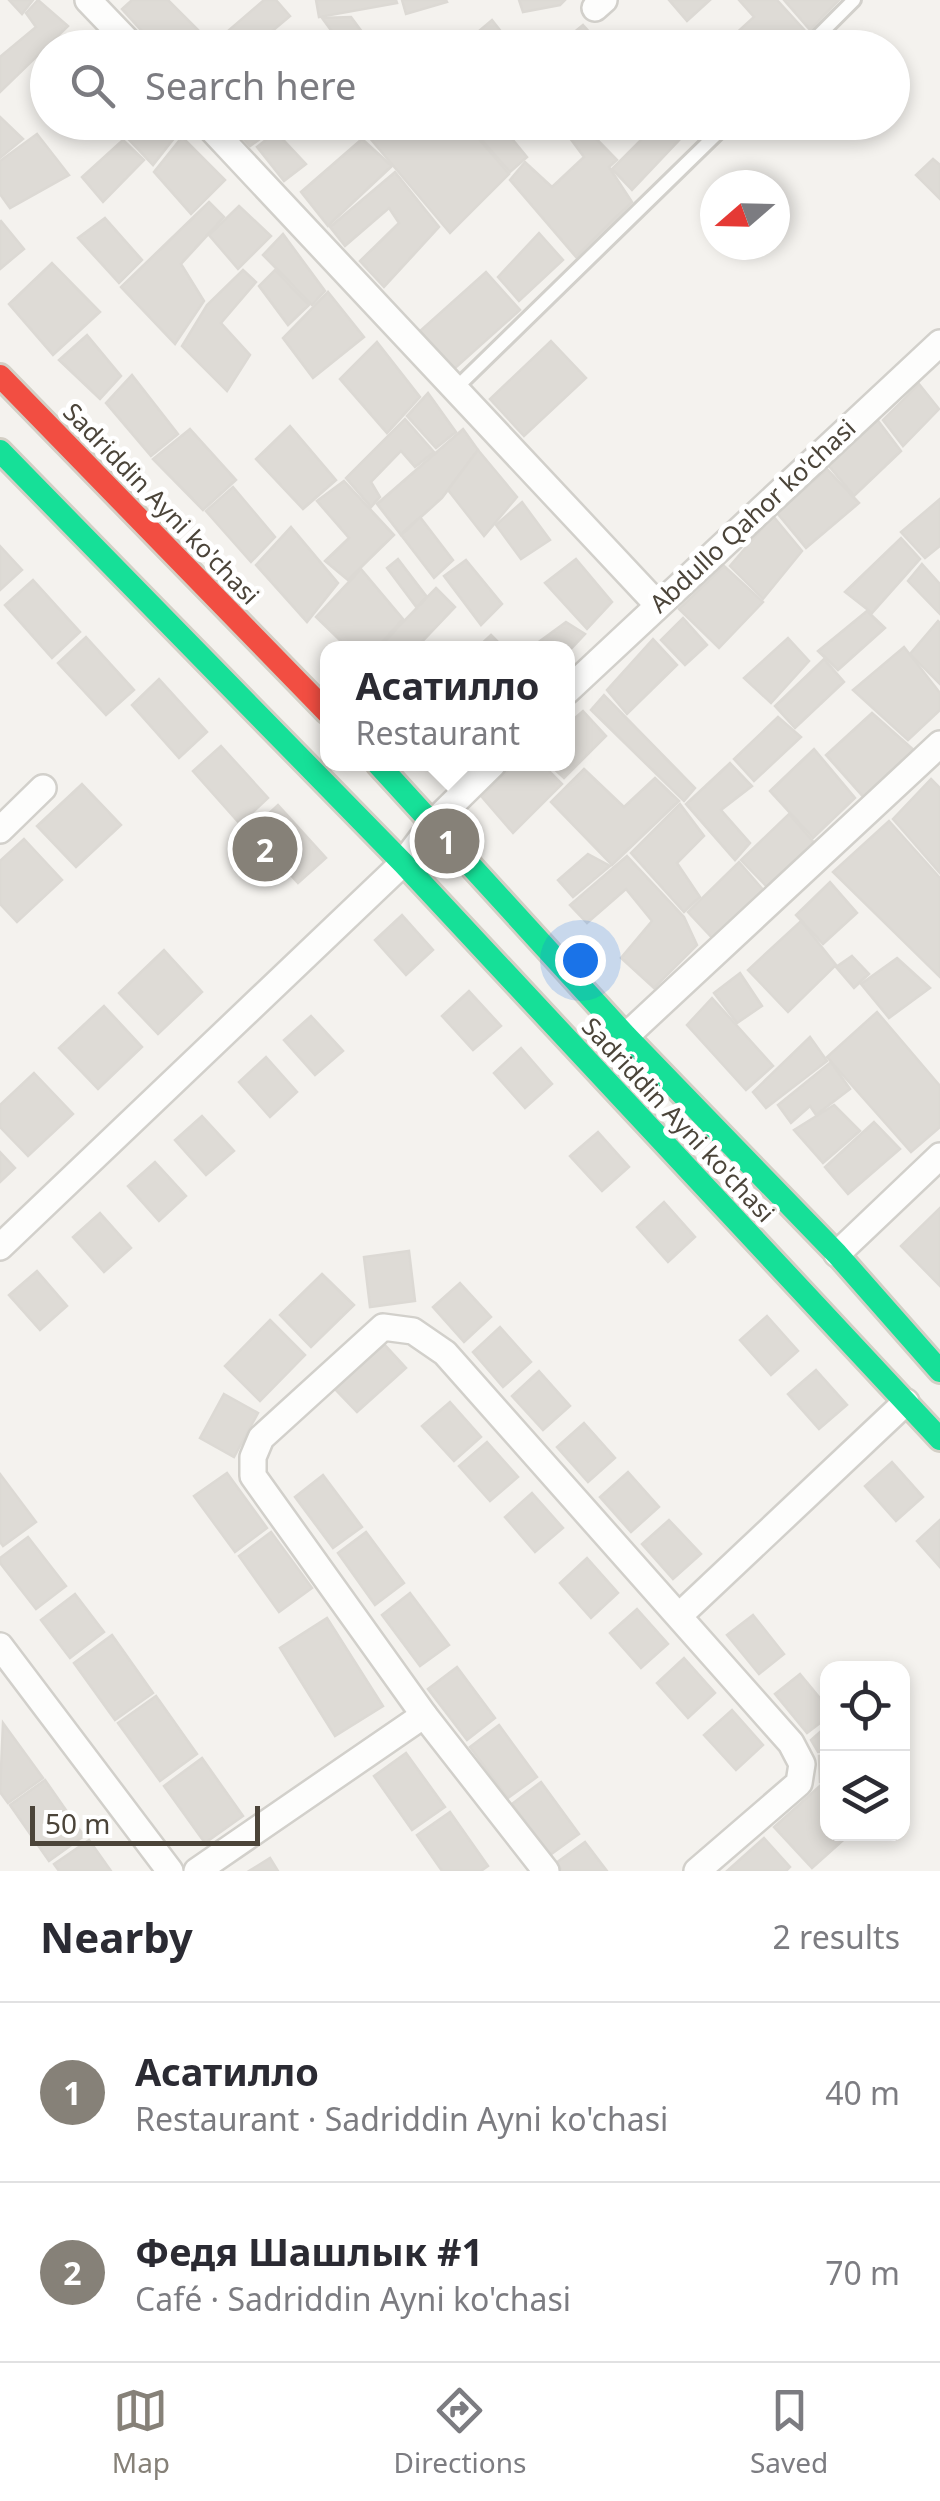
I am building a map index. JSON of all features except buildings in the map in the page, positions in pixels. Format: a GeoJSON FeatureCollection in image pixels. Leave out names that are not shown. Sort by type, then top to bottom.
{"type":"FeatureCollection","features":[{"type":"Feature","properties":{"kind":"main road","name":"Sadriddin Ayni ko'chasi"},"geometry":{"type":"LineString","coordinates":[[0,376],[320,705]]}},
{"type":"Feature","properties":{"kind":"main road","name":"Sadriddin Ayni ko'chasi"},"geometry":{"type":"LineString","coordinates":[[0,451],[403,864],[940,1439]]}},
{"type":"Feature","properties":{"kind":"main road","name":"Sadriddin Ayni ko'chasi"},"geometry":{"type":"LineString","coordinates":[[385,771],[626,1036],[838,1254],[940,1372]]}},
{"type":"Feature","properties":{"kind":"street"},"geometry":{"type":"LineString","coordinates":[[88,0],[117,30]]}},
{"type":"Feature","properties":{"kind":"street"},"geometry":{"type":"LineString","coordinates":[[222,140],[656,603]]}},
{"type":"Feature","properties":{"kind":"street","name":"Abdullo Qahor ko'chasi"},"geometry":{"type":"LineString","coordinates":[[575,683],[656,603],[940,343]]}},
{"type":"Feature","properties":{"kind":"street"},"geometry":{"type":"LineString","coordinates":[[626,1036],[940,744]]}},
{"type":"Feature","properties":{"kind":"street"},"geometry":{"type":"LineString","coordinates":[[0,1248],[403,864],[434,822],[487,771]]}},
{"type":"Feature","properties":{"kind":"street"},"geometry":{"type":"LineString","coordinates":[[0,830],[43,788]]}},
{"type":"Feature","properties":{"kind":"street"},"geometry":{"type":"LineString","coordinates":[[838,1254],[940,1156]]}},
{"type":"Feature","properties":{"kind":"street"},"geometry":{"type":"LineString","coordinates":[[546,1871],[424,1715],[254,1476],[253,1457],[261,1438],[383,1327],[413,1331],[445,1353],[791,1743],[802,1764],[799,1783],[698,1871]]}},
{"type":"Feature","properties":{"kind":"street"},"geometry":{"type":"LineString","coordinates":[[680,1615],[906,1402]]}},
{"type":"Feature","properties":{"kind":"street"},"geometry":{"type":"LineString","coordinates":[[0,1646],[170,1871]]}},
{"type":"Feature","properties":{"kind":"street"},"geometry":{"type":"LineString","coordinates":[[197,1871],[424,1715]]}},
{"type":"Feature","properties":{"kind":"lane"},"geometry":{"type":"LineString","coordinates":[[824,30],[854,0]]}},
{"type":"Feature","properties":{"kind":"lane"},"geometry":{"type":"LineString","coordinates":[[457,387],[711,140]]}},
{"type":"Feature","properties":{"kind":"traffic: fast"},"geometry":{"type":"LineString","coordinates":[[0,451],[403,863],[940,1439]]}},
{"type":"Feature","properties":{"kind":"traffic: fast"},"geometry":{"type":"LineString","coordinates":[[384,771],[626,1036],[837,1254],[940,1371]]}},
{"type":"Feature","properties":{"kind":"traffic: jam"},"geometry":{"type":"LineString","coordinates":[[0,376],[320,705]]}},
{"type":"Feature","properties":{"kind":"place","name":"Асатилло"},"geometry":{"type":"Point","coordinates":[447,841]}},
{"type":"Feature","properties":{"kind":"place","name":"Федя Шашлык #1"},"geometry":{"type":"Point","coordinates":[265,849]}}]}
